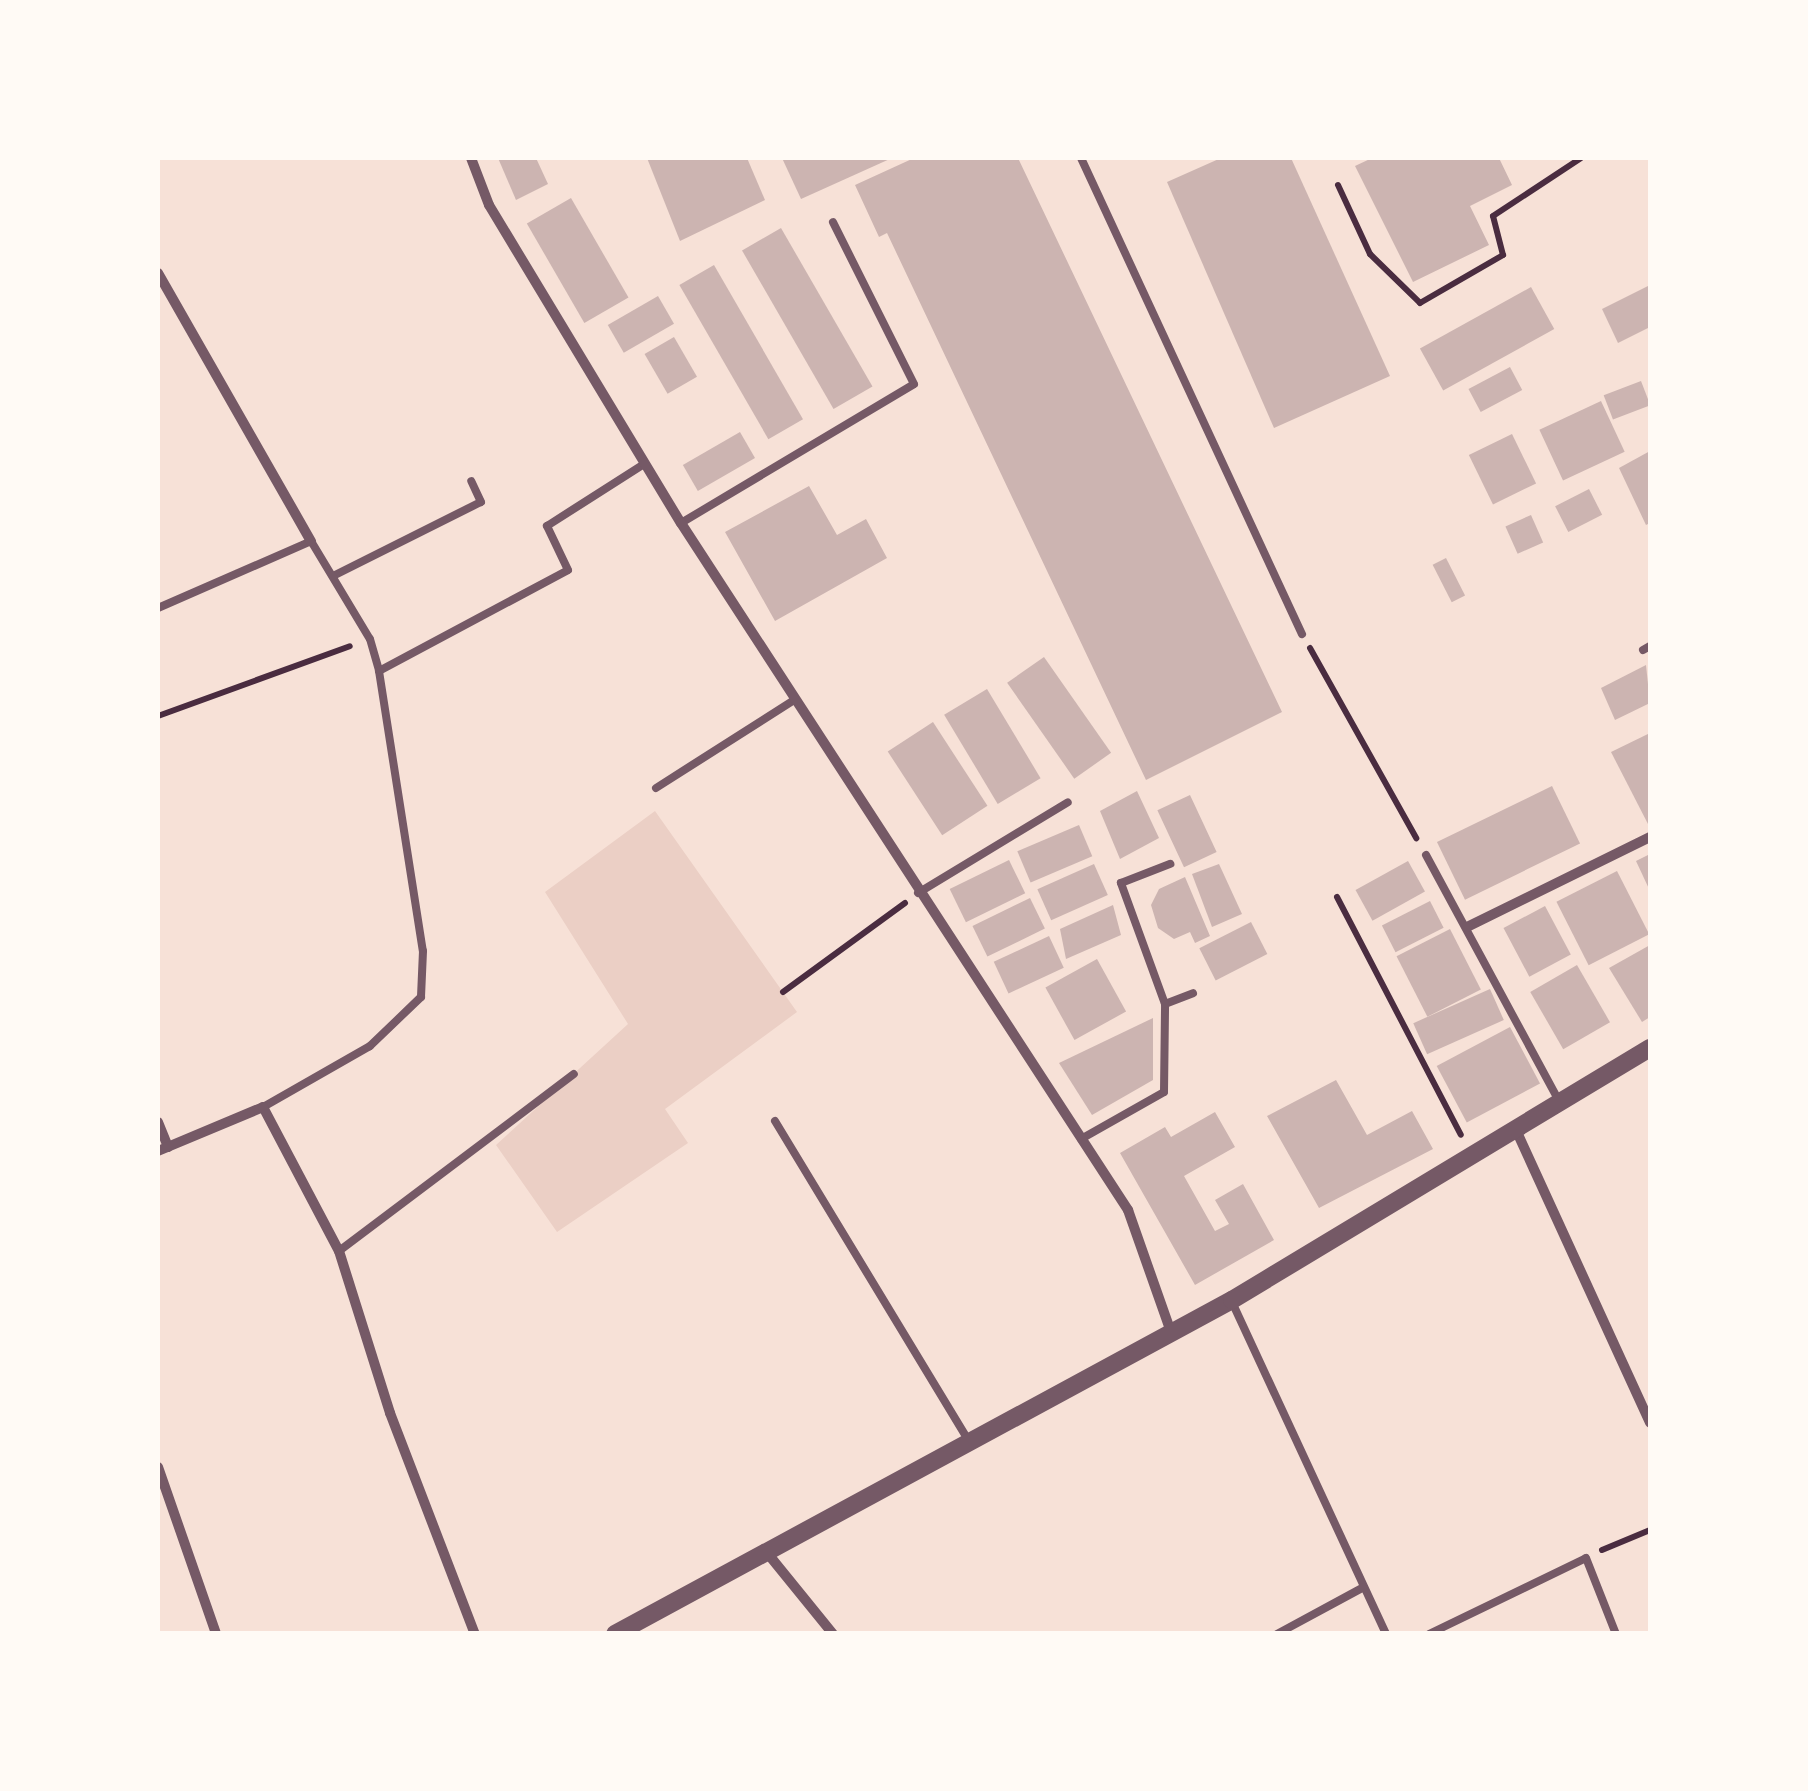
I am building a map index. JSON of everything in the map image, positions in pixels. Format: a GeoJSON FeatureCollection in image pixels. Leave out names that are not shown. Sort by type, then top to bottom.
{"type":"FeatureCollection","features":[{"type":"Feature","properties":{"kind":"street"},"geometry":{"type":"LineString","coordinates":[[471,158],[489,205],[680,524],[1128,1210],[1170,1332]]}},
{"type":"Feature","properties":{"kind":"street"},"geometry":{"type":"LineString","coordinates":[[158,273],[311,541]]}},
{"type":"Feature","properties":{"kind":"street"},"geometry":{"type":"LineString","coordinates":[[1467,927],[1650,837]]}},
{"type":"Feature","properties":{"kind":"street"},"geometry":{"type":"LineString","coordinates":[[615,1634],[967,1438],[1232,1300],[1650,1048]]}},
{"type":"Feature","properties":{"kind":"street"},"geometry":{"type":"LineString","coordinates":[[158,1122],[163,1149],[264,1107],[339,1251],[390,1413],[474,1634]]}},
{"type":"Feature","properties":{"kind":"street"},"geometry":{"type":"LineString","coordinates":[[1516,1130],[1650,1423]]}},
{"type":"Feature","properties":{"kind":"street"},"geometry":{"type":"LineString","coordinates":[[158,1467],[216,1634]]}},
{"type":"Feature","properties":{"kind":"street"},"geometry":{"type":"LineString","coordinates":[[764,1548],[833,1634]]}},
{"type":"Feature","properties":{"kind":"lane"},"geometry":{"type":"LineString","coordinates":[[1082,158],[1302,634]]}},
{"type":"Feature","properties":{"kind":"lane"},"geometry":{"type":"LineString","coordinates":[[680,524],[914,384],[833,222]]}},
{"type":"Feature","properties":{"kind":"lane"},"geometry":{"type":"LineString","coordinates":[[380,672],[568,570],[547,526],[644,464]]}},
{"type":"Feature","properties":{"kind":"lane"},"geometry":{"type":"LineString","coordinates":[[335,574],[481,502],[470,481]]}},
{"type":"Feature","properties":{"kind":"lane"},"geometry":{"type":"LineString","coordinates":[[158,608],[311,541],[335,574],[370,639],[380,672],[422,951],[421,997],[370,1046],[264,1107]]}},
{"type":"Feature","properties":{"kind":"lane"},"geometry":{"type":"LineString","coordinates":[[656,788],[794,700]]}},
{"type":"Feature","properties":{"kind":"lane"},"geometry":{"type":"LineString","coordinates":[[918,893],[1068,802]]}},
{"type":"Feature","properties":{"kind":"lane"},"geometry":{"type":"LineString","coordinates":[[1426,855],[1560,1103]]}},
{"type":"Feature","properties":{"kind":"lane"},"geometry":{"type":"LineString","coordinates":[[1080,1140],[1164,1092],[1164,1004],[1121,883],[1170,864]]}},
{"type":"Feature","properties":{"kind":"lane"},"geometry":{"type":"LineString","coordinates":[[1164,1004],[1193,993]]}},
{"type":"Feature","properties":{"kind":"lane"},"geometry":{"type":"LineString","coordinates":[[339,1251],[574,1074]]}},
{"type":"Feature","properties":{"kind":"lane"},"geometry":{"type":"LineString","coordinates":[[775,1121],[967,1438]]}},
{"type":"Feature","properties":{"kind":"lane"},"geometry":{"type":"LineString","coordinates":[[1232,1300],[1386,1634]]}},
{"type":"Feature","properties":{"kind":"lane"},"geometry":{"type":"LineString","coordinates":[[1429,1634],[1596,1553]]}},
{"type":"Feature","properties":{"kind":"lane"},"geometry":{"type":"LineString","coordinates":[[1586,1558],[1616,1634]]}},
{"type":"Feature","properties":{"kind":"lane"},"geometry":{"type":"LineString","coordinates":[[1276,1634],[1362,1588]]}},
{"type":"Feature","properties":{"kind":"path"},"geometry":{"type":"LineString","coordinates":[[1338,185],[1370,254],[1420,303],[1504,254],[1494,216],[1581,158]]}},
{"type":"Feature","properties":{"kind":"path"},"geometry":{"type":"LineString","coordinates":[[1302,634],[1426,855]]}},
{"type":"Feature","properties":{"kind":"path"},"geometry":{"type":"LineString","coordinates":[[158,716],[370,639]]}},
{"type":"Feature","properties":{"kind":"path"},"geometry":{"type":"LineString","coordinates":[[783,992],[918,893]]}},
{"type":"Feature","properties":{"kind":"path"},"geometry":{"type":"LineString","coordinates":[[1337,896],[1472,1156]]}},
{"type":"Feature","properties":{"kind":"path"},"geometry":{"type":"LineString","coordinates":[[1596,1553],[1650,1530]]}},
{"type":"Feature","properties":{"kind":"shaded area"},"geometry":{"type":"Polygon","coordinates":[[[655,811],[797,1012],[665,1109],[688,1143],[557,1232],[496,1145],[628,1024],[545,892],[655,811]]]}},
{"type":"Feature","properties":{"kind":"building"},"geometry":{"type":"Polygon","coordinates":[[[498,158],[536,158],[548,184],[516,200],[498,158]]]}},
{"type":"Feature","properties":{"kind":"building"},"geometry":{"type":"Polygon","coordinates":[[[647,158],[747,158],[765,200],[680,241],[647,158]]]}},
{"type":"Feature","properties":{"kind":"building"},"geometry":{"type":"Polygon","coordinates":[[[782,158],[892,158],[801,199],[782,158]]]}},
{"type":"Feature","properties":{"kind":"building"},"geometry":{"type":"Polygon","coordinates":[[[914,158],[1018,158],[1282,712],[1146,780],[887,233],[879,237],[855,185],[914,158]]]}},
{"type":"Feature","properties":{"kind":"building"},"geometry":{"type":"Polygon","coordinates":[[[1221,158],[1291,158],[1390,376],[1274,428],[1167,182],[1221,158]]]}},
{"type":"Feature","properties":{"kind":"building"},"geometry":{"type":"Polygon","coordinates":[[[1372,158],[1499,158],[1512,185],[1470,206],[1489,245],[1413,282],[1355,166],[1372,158]]]}},
{"type":"Feature","properties":{"kind":"building"},"geometry":{"type":"Polygon","coordinates":[[[571,198],[628,298],[584,323],[527,224],[571,198]]]}},
{"type":"Feature","properties":{"kind":"building"},"geometry":{"type":"Polygon","coordinates":[[[781,228],[872,386],[834,409],[742,250],[781,228]]]}},
{"type":"Feature","properties":{"kind":"building"},"geometry":{"type":"Polygon","coordinates":[[[714,265],[803,419],[768,439],[679,285],[714,265]]]}},
{"type":"Feature","properties":{"kind":"building"},"geometry":{"type":"Polygon","coordinates":[[[1650,285],[1650,327],[1618,343],[1602,309],[1650,285]]]}},
{"type":"Feature","properties":{"kind":"building"},"geometry":{"type":"Polygon","coordinates":[[[1531,287],[1554,329],[1443,391],[1420,349],[1531,287]]]}},
{"type":"Feature","properties":{"kind":"building"},"geometry":{"type":"Polygon","coordinates":[[[658,296],[674,324],[624,353],[608,325],[658,296]]]}},
{"type":"Feature","properties":{"kind":"building"},"geometry":{"type":"Polygon","coordinates":[[[674,337],[697,377],[668,394],[645,354],[674,337]]]}},
{"type":"Feature","properties":{"kind":"building"},"geometry":{"type":"Polygon","coordinates":[[[1510,367],[1522,390],[1481,412],[1469,389],[1510,367]]]}},
{"type":"Feature","properties":{"kind":"building"},"geometry":{"type":"Polygon","coordinates":[[[1641,381],[1650,405],[1613,420],[1604,395],[1641,381]]]}},
{"type":"Feature","properties":{"kind":"building"},"geometry":{"type":"Polygon","coordinates":[[[1601,401],[1625,452],[1563,480],[1539,430],[1601,401]]]}},
{"type":"Feature","properties":{"kind":"building"},"geometry":{"type":"Polygon","coordinates":[[[740,432],[755,458],[698,491],[683,465],[740,432]]]}},
{"type":"Feature","properties":{"kind":"building"},"geometry":{"type":"Polygon","coordinates":[[[1512,434],[1536,483],[1493,504],[1469,455],[1512,434]]]}},
{"type":"Feature","properties":{"kind":"building"},"geometry":{"type":"Polygon","coordinates":[[[1650,451],[1650,523],[1646,525],[1619,468],[1650,451]]]}},
{"type":"Feature","properties":{"kind":"building"},"geometry":{"type":"Polygon","coordinates":[[[809,486],[837,535],[866,519],[887,558],[775,621],[725,532],[809,486]]]}},
{"type":"Feature","properties":{"kind":"building"},"geometry":{"type":"Polygon","coordinates":[[[1589,489],[1602,515],[1568,532],[1555,506],[1589,489]]]}},
{"type":"Feature","properties":{"kind":"building"},"geometry":{"type":"Polygon","coordinates":[[[1531,515],[1543,542],[1518,554],[1505,526],[1531,515]]]}},
{"type":"Feature","properties":{"kind":"building"},"geometry":{"type":"Polygon","coordinates":[[[1446,558],[1465,595],[1452,602],[1433,565],[1446,558]]]}},
{"type":"Feature","properties":{"kind":"building"},"geometry":{"type":"Polygon","coordinates":[[[1044,657],[1111,753],[1074,779],[1007,683],[1044,657]]]}},
{"type":"Feature","properties":{"kind":"building"},"geometry":{"type":"Polygon","coordinates":[[[1646,665],[1650,703],[1615,720],[1601,688],[1646,665]]]}},
{"type":"Feature","properties":{"kind":"building"},"geometry":{"type":"Polygon","coordinates":[[[987,689],[1041,778],[998,804],[944,715],[987,689]]]}},
{"type":"Feature","properties":{"kind":"building"},"geometry":{"type":"Polygon","coordinates":[[[933,722],[987,806],[942,835],[888,751],[933,722]]]}},
{"type":"Feature","properties":{"kind":"building"},"geometry":{"type":"Polygon","coordinates":[[[1650,733],[1650,823],[1648,824],[1611,752],[1650,733]]]}},
{"type":"Feature","properties":{"kind":"building"},"geometry":{"type":"Polygon","coordinates":[[[1552,786],[1580,844],[1465,900],[1437,842],[1552,786]]]}},
{"type":"Feature","properties":{"kind":"building"},"geometry":{"type":"Polygon","coordinates":[[[1137,791],[1159,838],[1120,859],[1100,811],[1137,791]]]}},
{"type":"Feature","properties":{"kind":"building"},"geometry":{"type":"Polygon","coordinates":[[[1190,795],[1217,852],[1184,867],[1157,810],[1190,795]]]}},
{"type":"Feature","properties":{"kind":"building"},"geometry":{"type":"Polygon","coordinates":[[[1079,825],[1092,856],[1031,882],[1017,851],[1079,825]]]}},
{"type":"Feature","properties":{"kind":"building"},"geometry":{"type":"Polygon","coordinates":[[[1650,854],[1650,891],[1636,861],[1650,854]]]}},
{"type":"Feature","properties":{"kind":"building"},"geometry":{"type":"Polygon","coordinates":[[[1009,860],[1025,893],[966,922],[950,889],[1009,860]]]}},
{"type":"Feature","properties":{"kind":"building"},"geometry":{"type":"Polygon","coordinates":[[[1408,861],[1425,892],[1372,921],[1356,890],[1408,861]]]}},
{"type":"Feature","properties":{"kind":"building"},"geometry":{"type":"Polygon","coordinates":[[[1094,864],[1108,895],[1051,920],[1037,889],[1094,864]]]}},
{"type":"Feature","properties":{"kind":"building"},"geometry":{"type":"Polygon","coordinates":[[[1219,864],[1242,914],[1212,927],[1192,874],[1219,864]]]}},
{"type":"Feature","properties":{"kind":"building"},"geometry":{"type":"Polygon","coordinates":[[[1617,871],[1649,934],[1589,965],[1556,902],[1617,871]]]}},
{"type":"Feature","properties":{"kind":"building"},"geometry":{"type":"Polygon","coordinates":[[[1185,877],[1210,936],[1195,943],[1190,932],[1174,939],[1158,928],[1151,905],[1159,889],[1185,877]]]}},
{"type":"Feature","properties":{"kind":"building"},"geometry":{"type":"Polygon","coordinates":[[[1030,898],[1045,929],[987,957],[972,926],[1030,898]]]}},
{"type":"Feature","properties":{"kind":"building"},"geometry":{"type":"Polygon","coordinates":[[[1430,901],[1444,928],[1396,952],[1382,926],[1430,901]]]}},
{"type":"Feature","properties":{"kind":"building"},"geometry":{"type":"Polygon","coordinates":[[[1113,905],[1121,935],[1066,959],[1060,929],[1113,905]]]}},
{"type":"Feature","properties":{"kind":"building"},"geometry":{"type":"Polygon","coordinates":[[[1545,906],[1571,955],[1529,977],[1504,928],[1545,906]]]}},
{"type":"Feature","properties":{"kind":"building"},"geometry":{"type":"Polygon","coordinates":[[[1251,922],[1267,954],[1216,980],[1199,948],[1251,922]]]}},
{"type":"Feature","properties":{"kind":"building"},"geometry":{"type":"Polygon","coordinates":[[[1450,929],[1481,990],[1427,1017],[1397,956],[1450,929]]]}},
{"type":"Feature","properties":{"kind":"building"},"geometry":{"type":"Polygon","coordinates":[[[1049,936],[1064,968],[1009,994],[994,962],[1049,936]]]}},
{"type":"Feature","properties":{"kind":"building"},"geometry":{"type":"Polygon","coordinates":[[[1650,945],[1650,1017],[1642,1022],[1609,968],[1650,945]]]}},
{"type":"Feature","properties":{"kind":"building"},"geometry":{"type":"Polygon","coordinates":[[[1097,959],[1126,1011],[1074,1040],[1045,988],[1097,959]]]}},
{"type":"Feature","properties":{"kind":"building"},"geometry":{"type":"Polygon","coordinates":[[[1577,965],[1610,1022],[1563,1049],[1530,992],[1577,965]]]}},
{"type":"Feature","properties":{"kind":"building"},"geometry":{"type":"Polygon","coordinates":[[[1490,989],[1504,1020],[1427,1054],[1413,1023],[1490,989]]]}},
{"type":"Feature","properties":{"kind":"building"},"geometry":{"type":"Polygon","coordinates":[[[1153,1018],[1153,1080],[1092,1115],[1059,1063],[1153,1018]]]}},
{"type":"Feature","properties":{"kind":"building"},"geometry":{"type":"Polygon","coordinates":[[[1510,1027],[1540,1084],[1467,1122],[1437,1066],[1510,1027]]]}},
{"type":"Feature","properties":{"kind":"building"},"geometry":{"type":"Polygon","coordinates":[[[1336,1080],[1367,1135],[1412,1111],[1433,1149],[1319,1208],[1267,1116],[1336,1080]]]}},
{"type":"Feature","properties":{"kind":"building"},"geometry":{"type":"Polygon","coordinates":[[[1215,1112],[1235,1147],[1184,1176],[1215,1231],[1229,1224],[1215,1200],[1243,1184],[1274,1240],[1195,1285],[1120,1153],[1165,1127],[1171,1137],[1215,1112]]]}}]}
